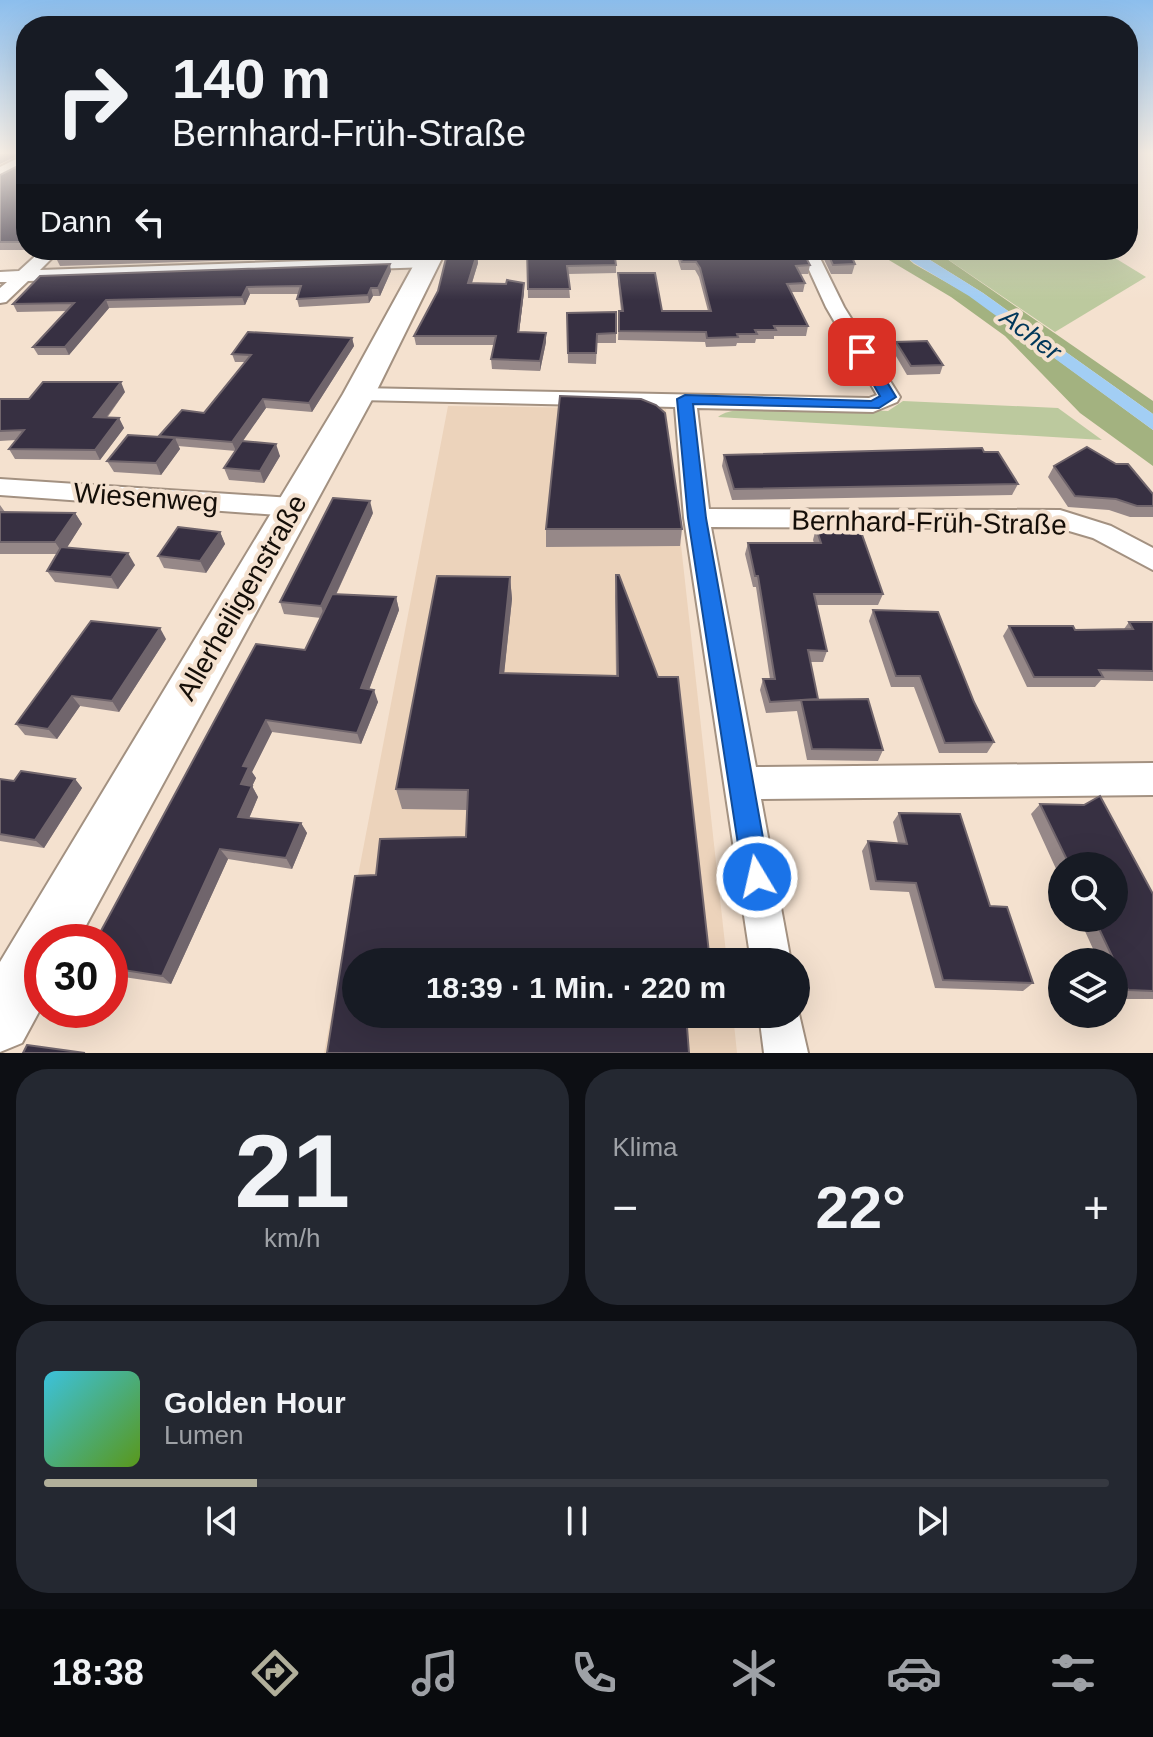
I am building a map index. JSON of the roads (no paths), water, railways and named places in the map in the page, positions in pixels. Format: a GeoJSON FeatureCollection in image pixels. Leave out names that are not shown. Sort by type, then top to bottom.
{"type":"FeatureCollection","features":[{"type":"Feature","properties":{"kind":"street"},"geometry":{"type":"LineString","coordinates":[[0,298],[41,260]]}},
{"type":"Feature","properties":{"kind":"street"},"geometry":{"type":"LineString","coordinates":[[0,277],[350,260]]}},
{"type":"Feature","properties":{"kind":"street","name":"Allerheiligenstraße"},"geometry":{"type":"LineString","coordinates":[[54,924],[359,394],[429,260]]}},
{"type":"Feature","properties":{"kind":"street"},"geometry":{"type":"LineString","coordinates":[[359,394],[873,405],[889,397],[835,307],[813,260]]}},
{"type":"Feature","properties":{"kind":"street"},"geometry":{"type":"LineString","coordinates":[[685,399],[697,518],[769,948]]}},
{"type":"Feature","properties":{"kind":"street","name":"Wiesenweg"},"geometry":{"type":"LineString","coordinates":[[0,487],[292,507]]}},
{"type":"Feature","properties":{"kind":"street","name":"Bernhard-Früh-Straße"},"geometry":{"type":"LineString","coordinates":[[697,518],[1060,519],[1102,532],[1153,560]]}},
{"type":"Feature","properties":{"kind":"street"},"geometry":{"type":"LineString","coordinates":[[741,783],[1153,779]]}},
{"type":"Feature","properties":{"kind":"street","name":"Allerheiligenstraße"},"geometry":{"type":"LineString","coordinates":[[0,1021],[24,978]]}},
{"type":"Feature","properties":{"kind":"street"},"geometry":{"type":"LineString","coordinates":[[782,1028],[786,1053]]}},
{"type":"Feature","properties":{"kind":"water","name":"Acher"},"geometry":{"type":"Polygon","coordinates":[[[910,260],[930,260],[983,293],[1153,414],[1153,430],[969,296],[910,260]]]}}]}
